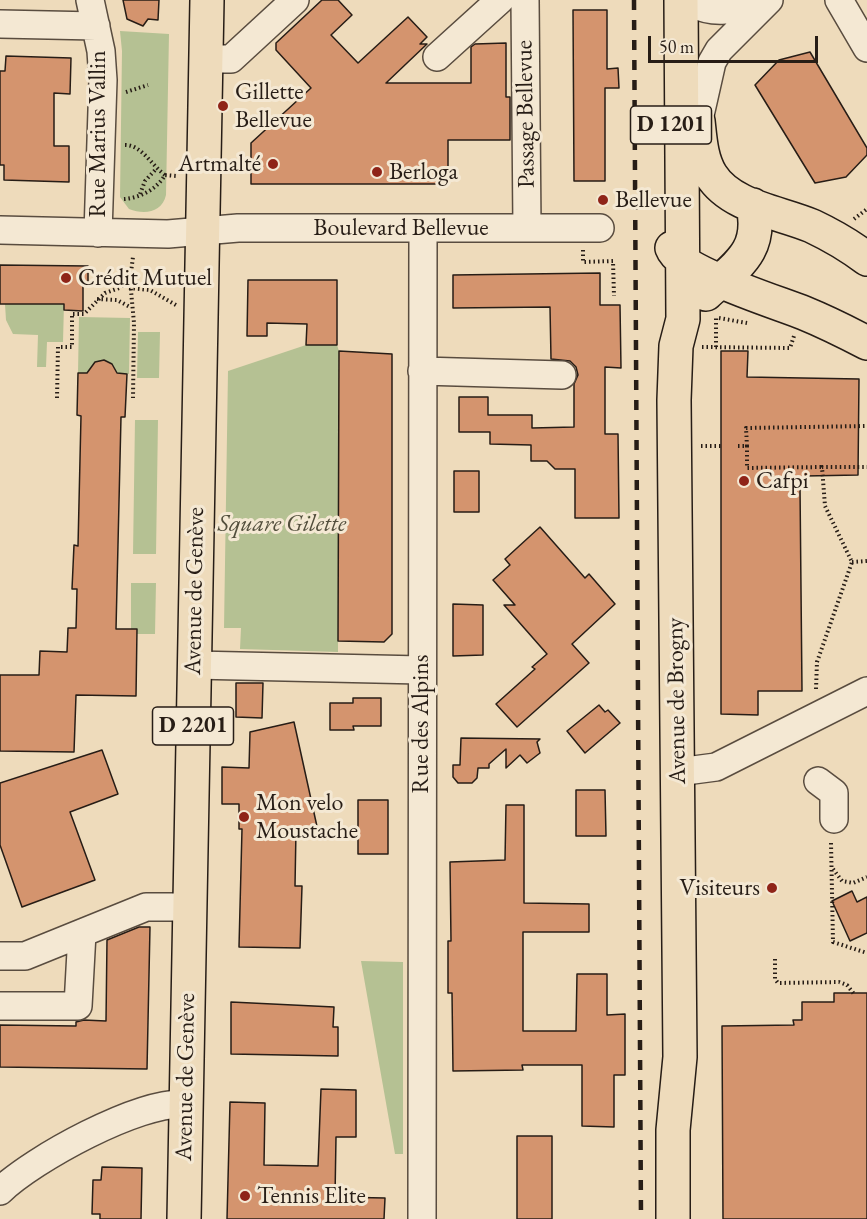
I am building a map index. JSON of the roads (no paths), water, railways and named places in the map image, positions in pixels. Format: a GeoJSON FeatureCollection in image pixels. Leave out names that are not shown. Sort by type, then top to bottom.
{"type":"FeatureCollection","features":[{"type":"Feature","properties":{"kind":"main road","name":"Avenue de Genève"},"geometry":{"type":"LineString","coordinates":[[184,1219],[207,0]]}},
{"type":"Feature","properties":{"kind":"main road","name":"D 1201"},"geometry":{"type":"LineString","coordinates":[[679,1],[702,155],[712,177],[730,192],[753,205],[813,227],[867,259]]}},
{"type":"Feature","properties":{"kind":"main road","name":"Avenue de Brogny"},"geometry":{"type":"LineString","coordinates":[[674,1219],[673,1130],[680,1057],[679,1]]}},
{"type":"Feature","properties":{"kind":"main road","name":"Avenue de Brogny"},"geometry":{"type":"LineString","coordinates":[[679,1],[663,252],[668,320],[679,333]]}},
{"type":"Feature","properties":{"kind":"main road"},"geometry":{"type":"LineString","coordinates":[[679,333],[719,281],[752,248],[756,230],[753,205]]}},
{"type":"Feature","properties":{"kind":"main road"},"geometry":{"type":"LineString","coordinates":[[678,256],[719,281],[834,326],[867,344]]}},
{"type":"Feature","properties":{"kind":"main road","name":"Avenue de Brogny"},"geometry":{"type":"LineString","coordinates":[[680,1057],[691,1131],[692,1219]]}},
{"type":"Feature","properties":{"kind":"street","name":"Rue Marius Vallin"},"geometry":{"type":"LineString","coordinates":[[90,0],[103,80],[98,233]]}},
{"type":"Feature","properties":{"kind":"street"},"geometry":{"type":"LineString","coordinates":[[205,59],[231,59],[295,0]]}},
{"type":"Feature","properties":{"kind":"street"},"geometry":{"type":"LineString","coordinates":[[437,57],[500,0]]}},
{"type":"Feature","properties":{"kind":"street","name":"Passage Bellevue"},"geometry":{"type":"LineString","coordinates":[[525,0],[527,228]]}},
{"type":"Feature","properties":{"kind":"street"},"geometry":{"type":"LineString","coordinates":[[679,1],[723,12],[734,11],[758,0]]}},
{"type":"Feature","properties":{"kind":"street","name":"D 1201"},"geometry":{"type":"LineString","coordinates":[[698,124],[712,62],[719,50],[769,0]]}},
{"type":"Feature","properties":{"kind":"street"},"geometry":{"type":"LineString","coordinates":[[849,4],[867,48]]}},
{"type":"Feature","properties":{"kind":"street"},"geometry":{"type":"LineString","coordinates":[[0,24],[96,26]]}},
{"type":"Feature","properties":{"kind":"street","name":"Boulevard Bellevue"},"geometry":{"type":"LineString","coordinates":[[0,230],[135,233],[202,232],[238,228],[600,228]]}},
{"type":"Feature","properties":{"kind":"street","name":"Rue des Alpins"},"geometry":{"type":"LineString","coordinates":[[422,1219],[423,228]]}},
{"type":"Feature","properties":{"kind":"street"},"geometry":{"type":"LineString","coordinates":[[422,371],[562,375]]}},
{"type":"Feature","properties":{"kind":"street"},"geometry":{"type":"LineString","coordinates":[[194,665],[421,670]]}},
{"type":"Feature","properties":{"kind":"street"},"geometry":{"type":"LineString","coordinates":[[678,772],[716,767],[867,691]]}},
{"type":"Feature","properties":{"kind":"street"},"geometry":{"type":"LineString","coordinates":[[818,781],[834,793],[834,819]]}},
{"type":"Feature","properties":{"kind":"street"},"geometry":{"type":"LineString","coordinates":[[0,956],[25,956],[146,907],[189,907]]}},
{"type":"Feature","properties":{"kind":"street"},"geometry":{"type":"LineString","coordinates":[[0,1006],[78,1006],[82,933]]}},
{"type":"Feature","properties":{"kind":"street"},"geometry":{"type":"LineString","coordinates":[[0,1191],[33,1164],[83,1137],[157,1106],[186,1104]]}},
{"type":"Feature","properties":{"kind":"railway"},"geometry":{"type":"LineString","coordinates":[[634,0],[641,1219]]}},
{"type":"Feature","properties":{"kind":"place","name":"Gillette Bellevue"},"geometry":{"type":"Point","coordinates":[223,106]}},
{"type":"Feature","properties":{"kind":"place","name":"Artmalté"},"geometry":{"type":"Point","coordinates":[273,164]}},
{"type":"Feature","properties":{"kind":"place","name":"Berloga"},"geometry":{"type":"Point","coordinates":[377,172]}},
{"type":"Feature","properties":{"kind":"place","name":"Bellevue"},"geometry":{"type":"Point","coordinates":[603,200]}},
{"type":"Feature","properties":{"kind":"place","name":"Crédit Mutuel"},"geometry":{"type":"Point","coordinates":[66,278]}},
{"type":"Feature","properties":{"kind":"place","name":"Cafpi"},"geometry":{"type":"Point","coordinates":[744,481]}},
{"type":"Feature","properties":{"kind":"place","name":"Mon velo Moustache"},"geometry":{"type":"Point","coordinates":[244,817]}},
{"type":"Feature","properties":{"kind":"place","name":"Visiteurs"},"geometry":{"type":"Point","coordinates":[772,888]}},
{"type":"Feature","properties":{"kind":"place","name":"Tennis Elite"},"geometry":{"type":"Point","coordinates":[245,1196]}},
{"type":"Feature","properties":{"kind":"park label","name":"Square Gilette"},"geometry":{"type":"Point","coordinates":[282,524]}}]}
